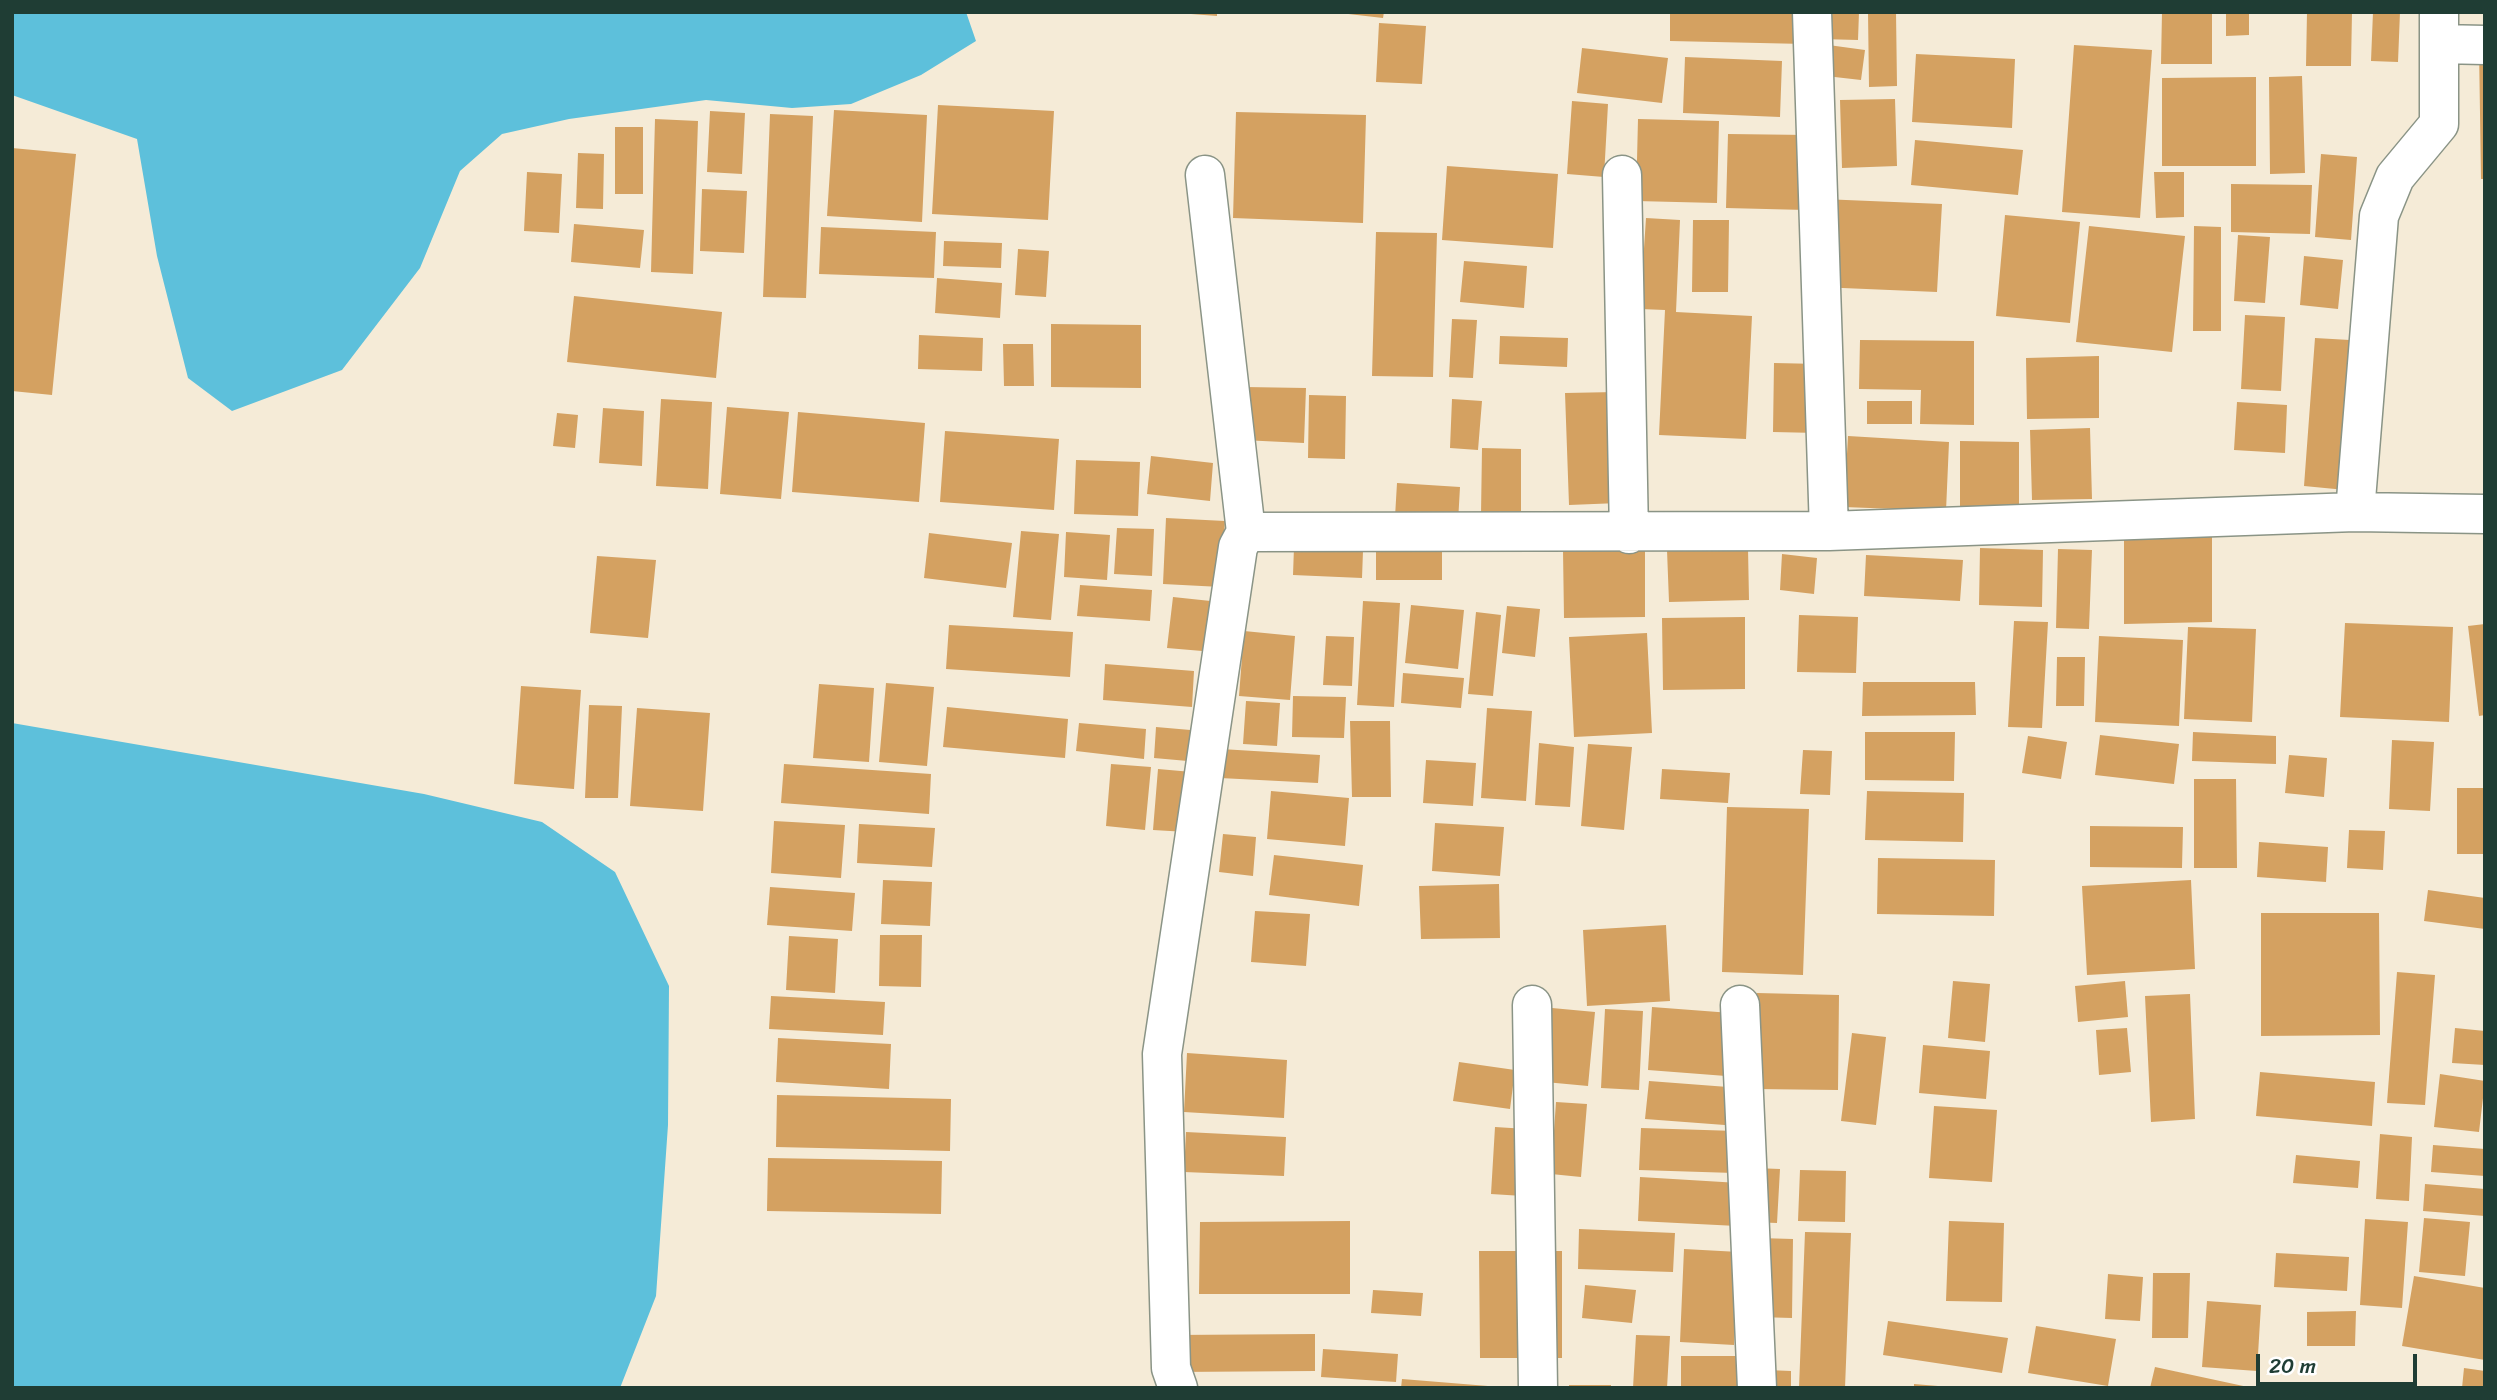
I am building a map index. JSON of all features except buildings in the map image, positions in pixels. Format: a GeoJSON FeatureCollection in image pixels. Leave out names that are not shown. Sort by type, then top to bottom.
{"type":"FeatureCollection","features":[{"type":"Feature","properties":{"kind":"street"},"geometry":{"type":"LineString","coordinates":[[1812,12],[1829,531]]}},
{"type":"Feature","properties":{"kind":"street"},"geometry":{"type":"LineString","coordinates":[[2355,512],[2379,216],[2395,177],[2439,124],[2439,28],[2485,45]]}},
{"type":"Feature","properties":{"kind":"street"},"geometry":{"type":"LineString","coordinates":[[1178,1388],[1171,1368],[1162,1054],[1238,547],[1246,532],[1205,175]]}},
{"type":"Feature","properties":{"kind":"street"},"geometry":{"type":"LineString","coordinates":[[1622,175],[1629,534]]}},
{"type":"Feature","properties":{"kind":"street"},"geometry":{"type":"LineString","coordinates":[[1246,532],[1629,534],[1829,531],[2355,512],[2485,514]]}},
{"type":"Feature","properties":{"kind":"street"},"geometry":{"type":"LineString","coordinates":[[1532,1005],[1538,1388]]}},
{"type":"Feature","properties":{"kind":"street"},"geometry":{"type":"LineString","coordinates":[[1740,1006],[1757,1388]]}},
{"type":"Feature","properties":{"kind":"water"},"geometry":{"type":"Polygon","coordinates":[[[12,12],[966,12],[976,41],[921,75],[851,104],[792,108],[706,100],[569,119],[502,134],[460,171],[420,268],[342,370],[232,411],[188,378],[157,256],[137,139],[12,95],[12,12]]]}},
{"type":"Feature","properties":{"kind":"water"},"geometry":{"type":"Polygon","coordinates":[[[12,723],[424,794],[542,822],[615,872],[669,986],[668,1125],[656,1296],[620,1388],[12,1388],[12,723]]]}}]}
